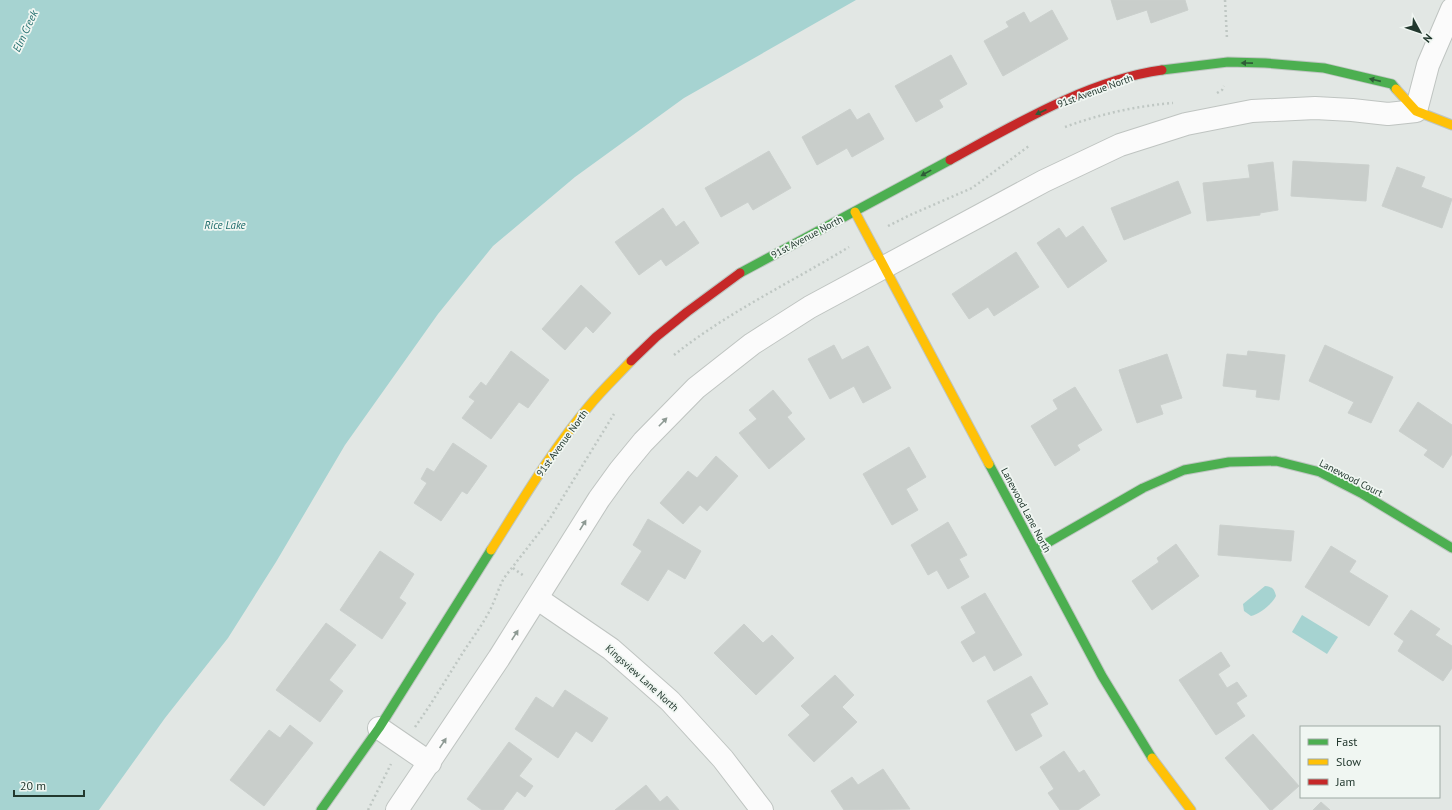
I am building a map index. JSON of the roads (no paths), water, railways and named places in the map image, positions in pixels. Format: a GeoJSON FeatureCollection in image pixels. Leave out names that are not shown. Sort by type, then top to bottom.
{"type":"FeatureCollection","features":[{"type":"Feature","properties":{"kind":"street"},"geometry":{"type":"LineString","coordinates":[[1416,111],[1428,65],[1452,9]]}},
{"type":"Feature","properties":{"kind":"street","name":"91st Avenue North"},"geometry":{"type":"LineString","coordinates":[[321,810],[379,728],[538,475],[562,440],[593,401],[636,356],[668,326],[737,275],[1026,119],[1069,98],[1111,83],[1150,72],[1228,62],[1265,63],[1324,68],[1392,84],[1416,111]]}},
{"type":"Feature","properties":{"kind":"street"},"geometry":{"type":"LineString","coordinates":[[397,810],[430,763],[538,599],[599,499],[620,470],[643,442],[696,388],[752,344],[810,307],[1044,181],[1120,145],[1186,124],[1252,111],[1315,108],[1388,114],[1416,111],[1452,125]]}},
{"type":"Feature","properties":{"kind":"street","name":"Lanewood Lane North"},"geometry":{"type":"LineString","coordinates":[[855,212],[1102,676],[1150,756],[1191,810]]}},
{"type":"Feature","properties":{"kind":"street","name":"Lanewood Court"},"geometry":{"type":"LineString","coordinates":[[1035,550],[1143,488],[1184,470],[1229,462],[1276,461],[1320,472],[1361,492],[1452,548]]}},
{"type":"Feature","properties":{"kind":"street","name":"Kingsview Lane North"},"geometry":{"type":"LineString","coordinates":[[538,599],[612,649],[670,701],[723,759],[762,810]]}},
{"type":"Feature","properties":{"kind":"street"},"geometry":{"type":"LineString","coordinates":[[379,728],[430,763]]}},
{"type":"Feature","properties":{"kind":"water","name":"Rice Lake"},"geometry":{"type":"Polygon","coordinates":[[[0,0],[856,0],[684,98],[575,177],[493,246],[438,314],[345,445],[276,562],[228,638],[165,718],[99,810],[0,810],[0,0]]]}},
{"type":"Feature","properties":{"kind":"water"},"geometry":{"type":"Polygon","coordinates":[[[1265,586],[1273,589],[1276,596],[1265,608],[1251,616],[1244,611],[1243,604],[1265,586]]]}},
{"type":"Feature","properties":{"kind":"water"},"geometry":{"type":"Polygon","coordinates":[[[1302,615],[1338,637],[1327,654],[1292,632],[1302,615]]]}},
{"type":"Feature","properties":{"kind":"water label","name":"Elm Creek"},"geometry":{"type":"Point","coordinates":[25,31]}}]}
